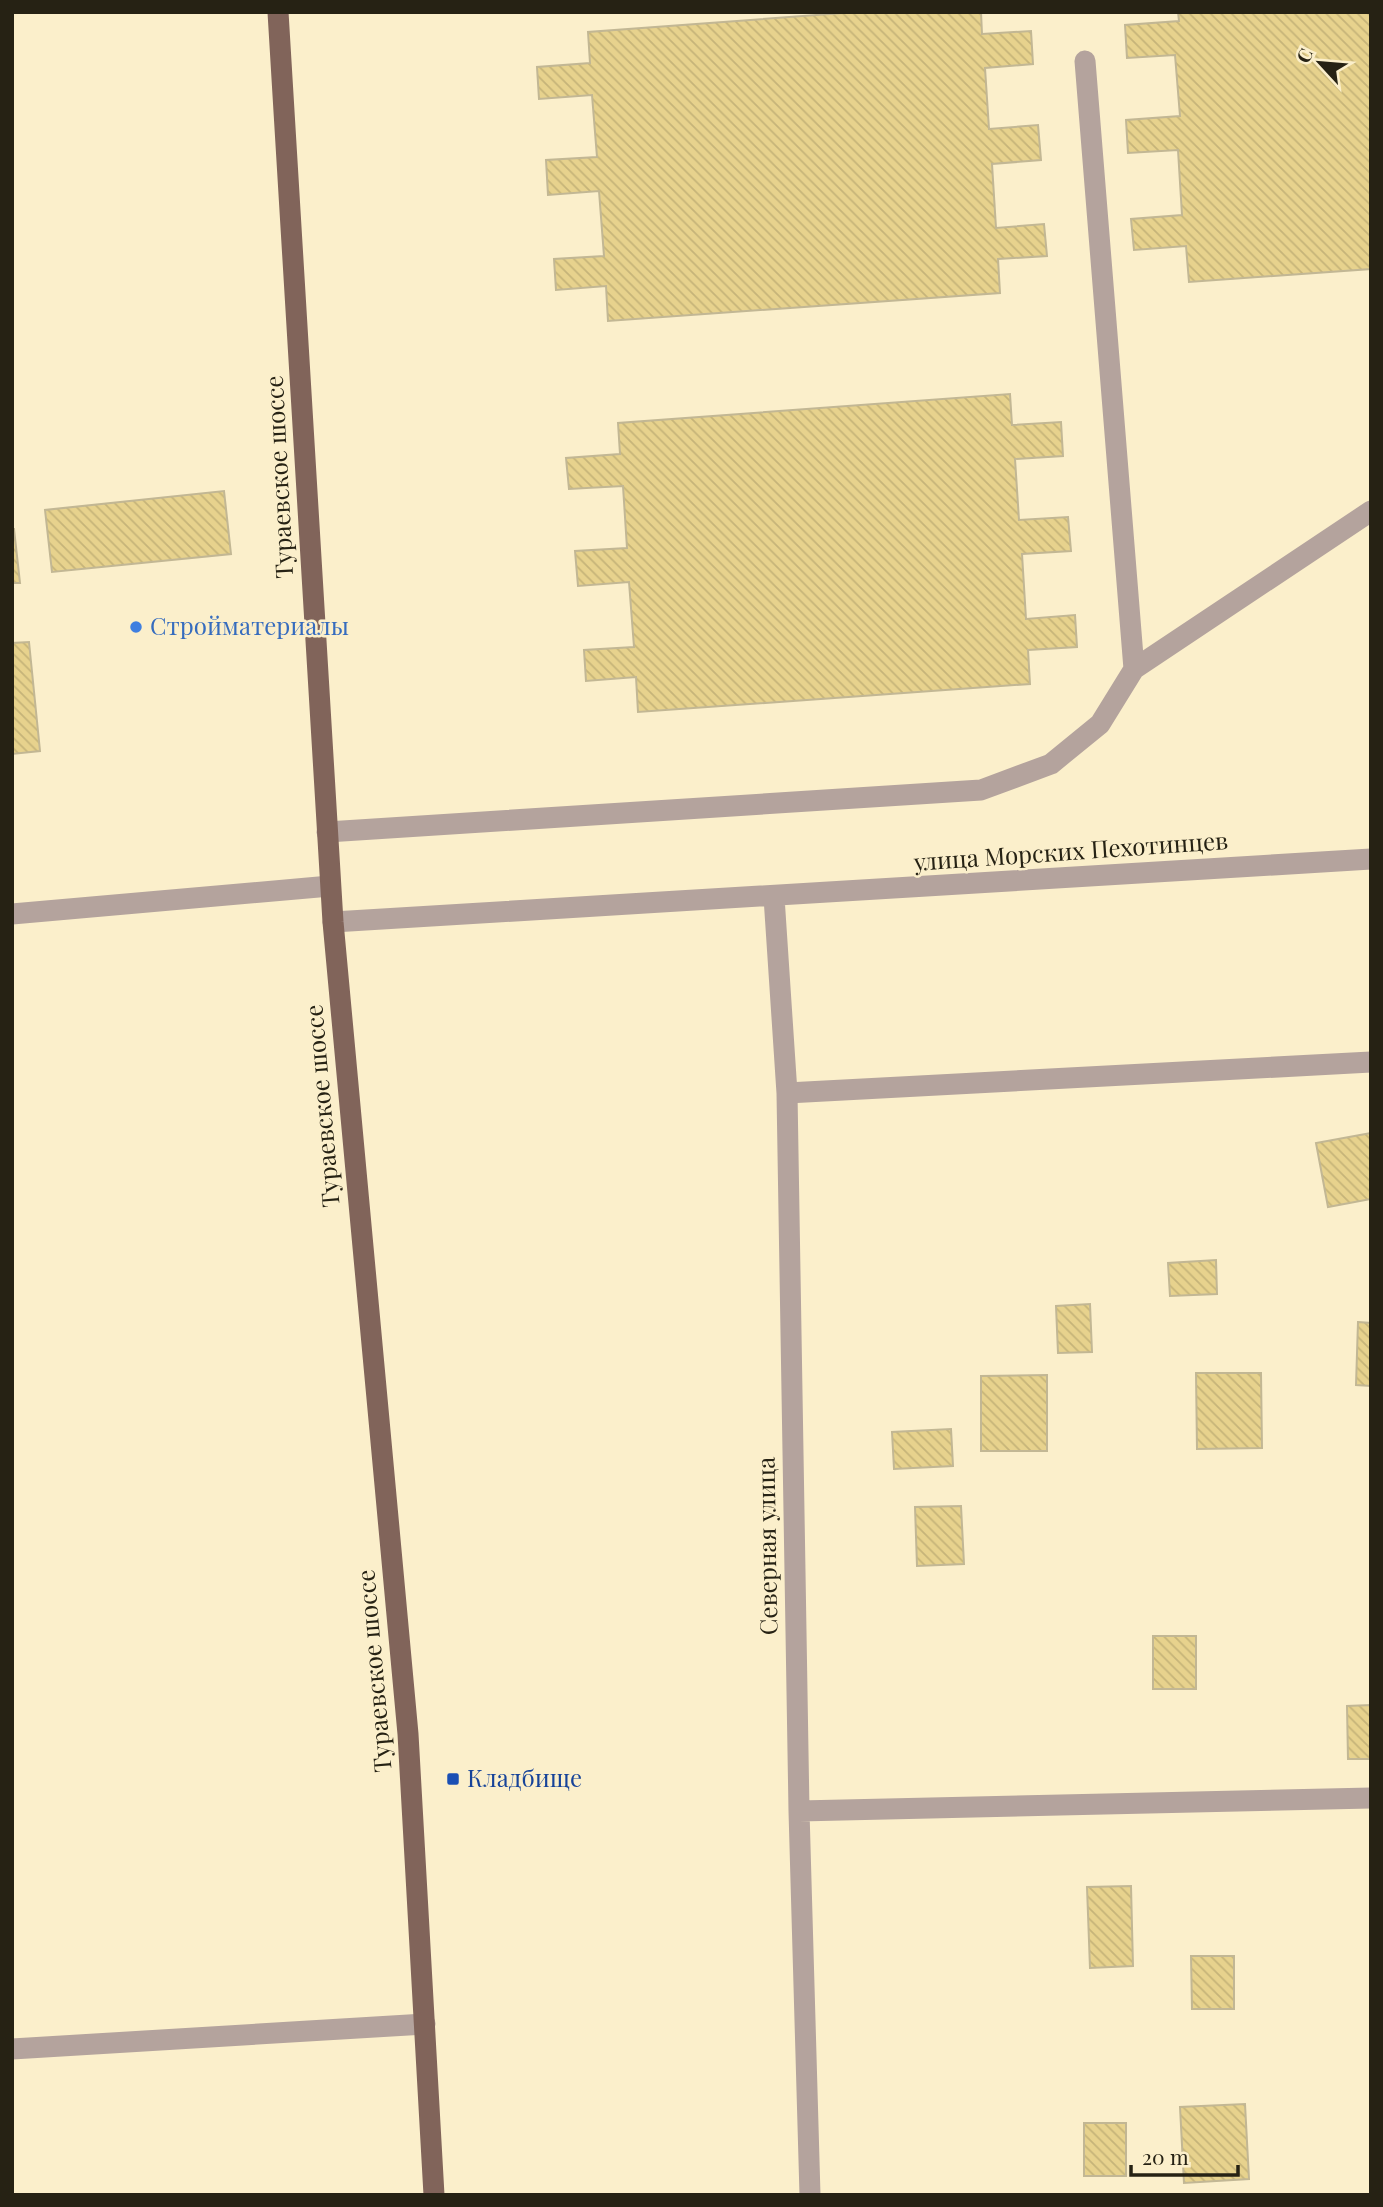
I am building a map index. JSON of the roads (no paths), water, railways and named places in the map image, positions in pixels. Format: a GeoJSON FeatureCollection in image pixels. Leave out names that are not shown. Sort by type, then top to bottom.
{"type":"FeatureCollection","features":[{"type":"Feature","properties":{"kind":"main road","name":"Тураевское шоссе"},"geometry":{"type":"LineString","coordinates":[[278,12],[332,922],[408,1734],[434,2195]]}},
{"type":"Feature","properties":{"kind":"street"},"geometry":{"type":"LineString","coordinates":[[1085,61],[1134,668]]}},
{"type":"Feature","properties":{"kind":"street"},"geometry":{"type":"LineString","coordinates":[[327,832],[981,790],[1051,764],[1100,724],[1134,668],[1371,511]]}},
{"type":"Feature","properties":{"kind":"street","name":"улица Морских Пехотинцев"},"geometry":{"type":"LineString","coordinates":[[332,922],[1371,859]]}},
{"type":"Feature","properties":{"kind":"street"},"geometry":{"type":"LineString","coordinates":[[12,914],[330,886]]}},
{"type":"Feature","properties":{"kind":"street","name":"Северная улица"},"geometry":{"type":"LineString","coordinates":[[774,897],[787,1093],[799,1811],[810,2195]]}},
{"type":"Feature","properties":{"kind":"street"},"geometry":{"type":"LineString","coordinates":[[787,1093],[1371,1062]]}},
{"type":"Feature","properties":{"kind":"street"},"geometry":{"type":"LineString","coordinates":[[799,1811],[1371,1798]]}},
{"type":"Feature","properties":{"kind":"street"},"geometry":{"type":"LineString","coordinates":[[12,2049],[425,2024]]}},
{"type":"Feature","properties":{"kind":"place","name":"Стройматериалы"},"geometry":{"type":"Point","coordinates":[136,627]}},
{"type":"Feature","properties":{"kind":"place","name":"Кладбище"},"geometry":{"type":"Point","coordinates":[453,1779]}}]}
